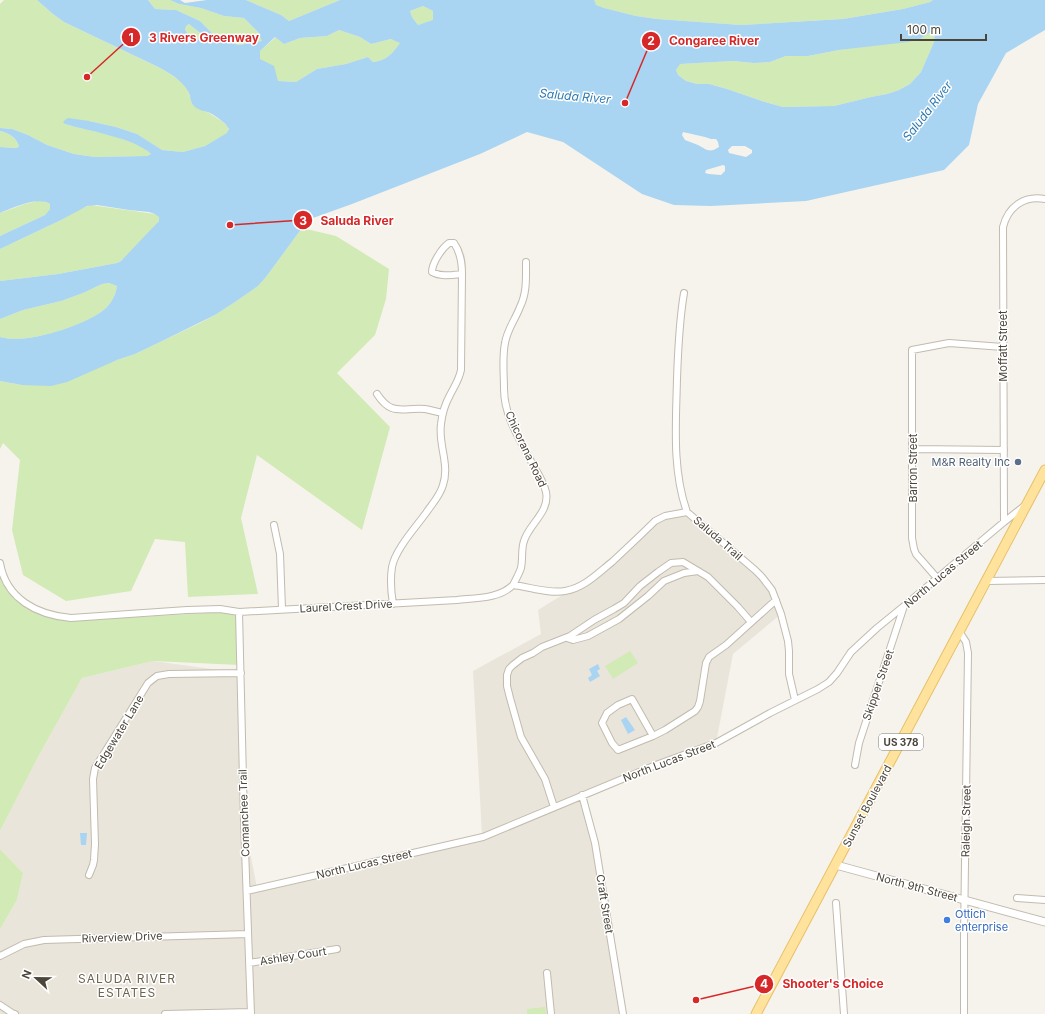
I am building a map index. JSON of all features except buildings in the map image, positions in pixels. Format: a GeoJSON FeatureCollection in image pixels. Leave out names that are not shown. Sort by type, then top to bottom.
{"type":"FeatureCollection","features":[{"type":"Feature","properties":{"kind":"main road","name":"Sunset Boulevard"},"geometry":{"type":"LineString","coordinates":[[756,1014],[1045,470]]}},
{"type":"Feature","properties":{"kind":"street","name":"Moffatt Street"},"geometry":{"type":"LineString","coordinates":[[1004,522],[1003,234],[1005,221],[1009,212],[1017,204],[1033,198],[1045,199]]}},
{"type":"Feature","properties":{"kind":"street"},"geometry":{"type":"LineString","coordinates":[[393,604],[391,578],[395,557],[406,539],[441,491],[444,481],[446,465],[440,433],[441,422],[448,400],[458,381],[462,365],[462,274],[462,263],[460,253],[454,243],[449,243],[445,246],[432,267],[432,272],[437,275],[462,274]]}},
{"type":"Feature","properties":{"kind":"street","name":"Chicorana Road"},"geometry":{"type":"LineString","coordinates":[[513,584],[521,567],[524,541],[546,503],[546,492],[540,476],[512,423],[506,407],[504,395],[505,343],[509,329],[524,295],[526,283],[526,262]]}},
{"type":"Feature","properties":{"kind":"street","name":"Saluda Trail"},"geometry":{"type":"LineString","coordinates":[[684,293],[680,311],[676,430],[677,464],[684,502],[687,512],[762,577],[772,590],[781,614],[788,641],[789,674],[795,700]]}},
{"type":"Feature","properties":{"kind":"street","name":"Barron Street"},"geometry":{"type":"LineString","coordinates":[[937,578],[919,558],[913,544],[912,350],[949,343],[1003,347]]}},
{"type":"Feature","properties":{"kind":"street"},"geometry":{"type":"LineString","coordinates":[[377,394],[382,402],[391,408],[402,410],[426,409],[443,413]]}},
{"type":"Feature","properties":{"kind":"street"},"geometry":{"type":"LineString","coordinates":[[913,449],[1004,450]]}},
{"type":"Feature","properties":{"kind":"street","name":"North Lucas Street"},"geometry":{"type":"LineString","coordinates":[[246,891],[409,854],[445,844],[483,837],[656,765],[716,743],[829,682],[851,652],[877,628],[1026,505]]}},
{"type":"Feature","properties":{"kind":"street"},"geometry":{"type":"LineString","coordinates":[[513,584],[543,591],[564,591],[572,589],[584,584],[599,574],[655,521],[665,516],[687,512]]}},
{"type":"Feature","properties":{"kind":"street"},"geometry":{"type":"LineString","coordinates":[[274,525],[280,554],[282,609]]}},
{"type":"Feature","properties":{"kind":"street"},"geometry":{"type":"LineString","coordinates":[[554,807],[545,779],[522,737],[510,698],[507,675],[509,669],[513,665],[522,658],[542,647],[567,638],[594,620],[624,603],[640,586],[671,563],[684,562],[708,577],[751,622]]}},
{"type":"Feature","properties":{"kind":"street","name":"Laurel Crest Drive"},"geometry":{"type":"LineString","coordinates":[[0,563],[3,575],[8,585],[19,598],[33,608],[60,617],[220,609],[239,612],[457,600],[485,597],[503,592],[509,589],[513,584]]}},
{"type":"Feature","properties":{"kind":"street"},"geometry":{"type":"LineString","coordinates":[[567,638],[573,640],[588,636],[620,619],[664,581],[684,573],[698,571]]}},
{"type":"Feature","properties":{"kind":"street"},"geometry":{"type":"LineString","coordinates":[[986,581],[1045,580]]}},
{"type":"Feature","properties":{"kind":"street"},"geometry":{"type":"LineString","coordinates":[[653,736],[632,699],[607,712],[602,723],[612,743],[618,750],[653,736],[690,715],[698,707],[706,663],[709,657],[726,645],[776,600]]}},
{"type":"Feature","properties":{"kind":"street","name":"Skipper Street"},"geometry":{"type":"LineString","coordinates":[[855,765],[859,742],[904,606]]}},
{"type":"Feature","properties":{"kind":"street","name":"Comanchee Trail"},"geometry":{"type":"LineString","coordinates":[[239,612],[246,891],[251,1013]]}},
{"type":"Feature","properties":{"kind":"street","name":"Raleigh Street"},"geometry":{"type":"LineString","coordinates":[[959,631],[966,642],[968,654],[964,1014]]}},
{"type":"Feature","properties":{"kind":"street","name":"Edgewater Lane"},"geometry":{"type":"LineString","coordinates":[[89,875],[94,860],[94,773],[98,763],[148,683],[157,676],[164,674],[240,673]]}},
{"type":"Feature","properties":{"kind":"street","name":"Craft Street"},"geometry":{"type":"LineString","coordinates":[[582,795],[595,843],[622,1014]]}},
{"type":"Feature","properties":{"kind":"street","name":"North 9th Street"},"geometry":{"type":"LineString","coordinates":[[836,865],[1045,922]]}},
{"type":"Feature","properties":{"kind":"street"},"geometry":{"type":"LineString","coordinates":[[1017,898],[1045,900]]}},
{"type":"Feature","properties":{"kind":"street"},"geometry":{"type":"LineString","coordinates":[[836,903],[844,1014]]}},
{"type":"Feature","properties":{"kind":"street","name":"Riverview Drive"},"geometry":{"type":"LineString","coordinates":[[0,956],[24,944],[44,940],[248,934]]}},
{"type":"Feature","properties":{"kind":"street","name":"Ashley Court"},"geometry":{"type":"LineString","coordinates":[[249,963],[336,949]]}},
{"type":"Feature","properties":{"kind":"street"},"geometry":{"type":"LineString","coordinates":[[547,973],[550,1014]]}},
{"type":"Feature","properties":{"kind":"street"},"geometry":{"type":"LineString","coordinates":[[0,1005],[16,1014]]}},
{"type":"Feature","properties":{"kind":"street"},"geometry":{"type":"LineString","coordinates":[[165,1014],[251,1013]]}},
{"type":"Feature","properties":{"kind":"shaded area"},"geometry":{"type":"Polygon","coordinates":[[[687,512],[762,577],[781,614],[733,654],[716,743],[582,795],[588,814],[623,1014],[0,1014],[0,929],[17,900],[23,873],[0,849],[0,831],[38,757],[82,678],[153,661],[241,673],[244,821],[257,888],[482,835],[473,671],[541,634],[538,610],[584,583],[655,521],[687,512]]]}},
{"type":"Feature","properties":{"kind":"green space"},"geometry":{"type":"Polygon","coordinates":[[[4,0],[37,0],[64,22],[164,70],[185,86],[190,97],[199,109],[209,113],[223,122],[228,127],[228,133],[205,146],[183,152],[162,150],[137,134],[116,127],[89,121],[65,124],[123,139],[144,148],[151,154],[147,156],[95,157],[74,154],[47,145],[12,129],[0,128],[0,4],[4,0]]]}},
{"type":"Feature","properties":{"kind":"green space"},"geometry":{"type":"Polygon","coordinates":[[[148,0],[170,0],[179,4],[201,8],[224,16],[244,18],[258,32],[263,41],[239,45],[218,39],[200,21],[176,10],[155,9],[148,0]]]}},
{"type":"Feature","properties":{"kind":"green space"},"geometry":{"type":"Polygon","coordinates":[[[246,0],[340,0],[289,21],[281,15],[246,0]]]}},
{"type":"Feature","properties":{"kind":"green space"},"geometry":{"type":"Polygon","coordinates":[[[594,0],[933,0],[903,9],[843,19],[741,25],[636,16],[595,5],[594,0]]]}},
{"type":"Feature","properties":{"kind":"green space"},"geometry":{"type":"Polygon","coordinates":[[[423,6],[433,11],[433,21],[418,25],[412,17],[410,11],[423,6]]]}},
{"type":"Feature","properties":{"kind":"green space"},"geometry":{"type":"Polygon","coordinates":[[[189,24],[205,37],[204,42],[189,35],[185,30],[186,26],[189,24]]]}},
{"type":"Feature","properties":{"kind":"green space"},"geometry":{"type":"Polygon","coordinates":[[[935,29],[934,42],[921,72],[910,84],[887,94],[834,106],[783,107],[709,84],[697,84],[686,81],[678,75],[676,70],[679,64],[733,61],[754,63],[770,62],[786,56],[808,56],[839,50],[920,39],[935,29]]]}},
{"type":"Feature","properties":{"kind":"green space"},"geometry":{"type":"Polygon","coordinates":[[[339,30],[360,37],[371,44],[391,39],[401,42],[392,53],[382,60],[373,62],[368,57],[346,64],[317,69],[296,82],[278,81],[260,60],[260,51],[276,37],[284,44],[300,38],[327,36],[339,30]]]}},
{"type":"Feature","properties":{"kind":"green space"},"geometry":{"type":"Polygon","coordinates":[[[0,131],[12,136],[19,146],[17,148],[0,147],[0,131]]]}},
{"type":"Feature","properties":{"kind":"green space"},"geometry":{"type":"Polygon","coordinates":[[[37,201],[43,201],[50,204],[50,209],[45,215],[0,236],[0,213],[37,201]]]}},
{"type":"Feature","properties":{"kind":"green space"},"geometry":{"type":"Polygon","coordinates":[[[91,205],[155,214],[159,215],[159,221],[127,256],[117,263],[58,274],[0,281],[0,249],[91,205]]]}},
{"type":"Feature","properties":{"kind":"green space"},"geometry":{"type":"Polygon","coordinates":[[[302,228],[336,236],[389,269],[386,299],[375,335],[337,373],[390,427],[362,530],[257,455],[241,518],[258,594],[188,597],[185,542],[155,539],[131,591],[66,601],[23,575],[12,530],[20,460],[3,443],[0,449],[0,381],[22,385],[117,360],[135,354],[200,323],[215,315],[258,286],[302,228]]]}},
{"type":"Feature","properties":{"kind":"green space"},"geometry":{"type":"Polygon","coordinates":[[[109,283],[117,286],[112,301],[106,308],[88,320],[64,330],[38,336],[16,339],[0,337],[0,319],[23,310],[61,301],[102,284],[109,283]]]}},
{"type":"Feature","properties":{"kind":"green space"},"geometry":{"type":"Polygon","coordinates":[[[0,574],[7,589],[50,615],[121,618],[241,611],[240,665],[153,661],[82,678],[38,757],[0,831],[0,574]]]}},
{"type":"Feature","properties":{"kind":"green space"},"geometry":{"type":"Polygon","coordinates":[[[630,651],[638,663],[613,679],[605,666],[630,651]]]}},
{"type":"Feature","properties":{"kind":"green space"},"geometry":{"type":"Polygon","coordinates":[[[0,849],[23,873],[17,900],[0,929],[0,849]]]}},
{"type":"Feature","properties":{"kind":"green space"},"geometry":{"type":"Polygon","coordinates":[[[545,1007],[546,1014],[527,1014],[527,1009],[545,1007]]]}},
{"type":"Feature","properties":{"kind":"water"},"geometry":{"type":"Polygon","coordinates":[[[37,0],[148,0],[155,9],[176,10],[200,21],[218,39],[239,45],[262,41],[258,32],[244,18],[224,16],[201,8],[179,4],[170,0],[180,0],[185,3],[207,0],[246,0],[281,15],[289,21],[340,0],[594,0],[596,5],[636,16],[741,25],[843,19],[903,9],[933,0],[1045,0],[1045,30],[1006,53],[978,104],[969,145],[944,170],[806,201],[711,206],[674,205],[642,194],[563,142],[527,132],[480,154],[313,218],[302,228],[258,286],[215,315],[135,354],[117,360],[67,382],[51,386],[22,385],[0,381],[0,337],[14,339],[37,336],[63,330],[88,320],[106,308],[116,292],[117,286],[109,283],[102,284],[61,301],[23,310],[0,319],[0,281],[58,274],[117,263],[121,261],[159,221],[159,217],[149,212],[97,205],[87,206],[0,249],[0,236],[45,215],[50,209],[50,204],[39,201],[32,202],[0,213],[0,147],[17,148],[19,146],[14,138],[9,134],[0,131],[0,128],[12,129],[47,145],[74,154],[95,157],[147,156],[151,154],[144,148],[123,139],[65,124],[63,122],[65,120],[68,118],[116,127],[137,134],[162,150],[183,152],[205,146],[227,133],[229,129],[215,116],[195,107],[192,104],[189,93],[185,87],[170,73],[64,22],[37,0]],[[423,6],[410,11],[412,17],[418,25],[433,20],[433,11],[423,6]],[[189,24],[186,26],[185,30],[189,35],[204,42],[205,37],[189,24]],[[935,29],[920,39],[908,42],[839,50],[808,56],[786,56],[770,62],[754,63],[733,61],[680,64],[676,70],[678,75],[686,81],[697,84],[709,84],[783,107],[834,106],[887,94],[910,84],[921,72],[934,42],[935,29]],[[339,30],[327,36],[300,38],[284,44],[275,37],[260,51],[260,59],[274,66],[278,81],[296,82],[317,69],[346,64],[368,57],[373,62],[382,60],[389,56],[400,43],[391,39],[371,44],[360,37],[339,30]],[[683,132],[682,135],[685,140],[708,150],[713,150],[719,147],[716,139],[683,132]],[[732,146],[728,150],[729,153],[746,157],[752,153],[752,150],[745,146],[732,146]],[[723,165],[706,170],[705,173],[721,175],[725,171],[725,166],[723,165]]]}},
{"type":"Feature","properties":{"kind":"water"},"geometry":{"type":"Polygon","coordinates":[[[598,664],[600,669],[597,671],[600,676],[590,682],[588,678],[592,675],[589,669],[598,664]]]}},
{"type":"Feature","properties":{"kind":"water"},"geometry":{"type":"Polygon","coordinates":[[[626,717],[635,730],[628,734],[621,720],[626,717]]]}},
{"type":"Feature","properties":{"kind":"water"},"geometry":{"type":"Polygon","coordinates":[[[80,833],[87,833],[86,845],[81,845],[80,833]]]}},
{"type":"Feature","properties":{"kind":"place","name":"3 Rivers Greenway"},"geometry":{"type":"Point","coordinates":[87,77]}},
{"type":"Feature","properties":{"kind":"place","name":"Congaree River"},"geometry":{"type":"Point","coordinates":[625,103]}},
{"type":"Feature","properties":{"kind":"place","name":"Saluda River"},"geometry":{"type":"Point","coordinates":[230,225]}},
{"type":"Feature","properties":{"kind":"place","name":"M&R Realty Inc"},"geometry":{"type":"Point","coordinates":[1018,462]}},
{"type":"Feature","properties":{"kind":"place","name":"Ottich enterprise"},"geometry":{"type":"Point","coordinates":[947,920]}},
{"type":"Feature","properties":{"kind":"place","name":"Shooter's Choice"},"geometry":{"type":"Point","coordinates":[696,1000]}},
{"type":"Feature","properties":{"kind":"district","name":"SALUDA RIVER ESTATES"},"geometry":{"type":"Point","coordinates":[127,985]}}]}
